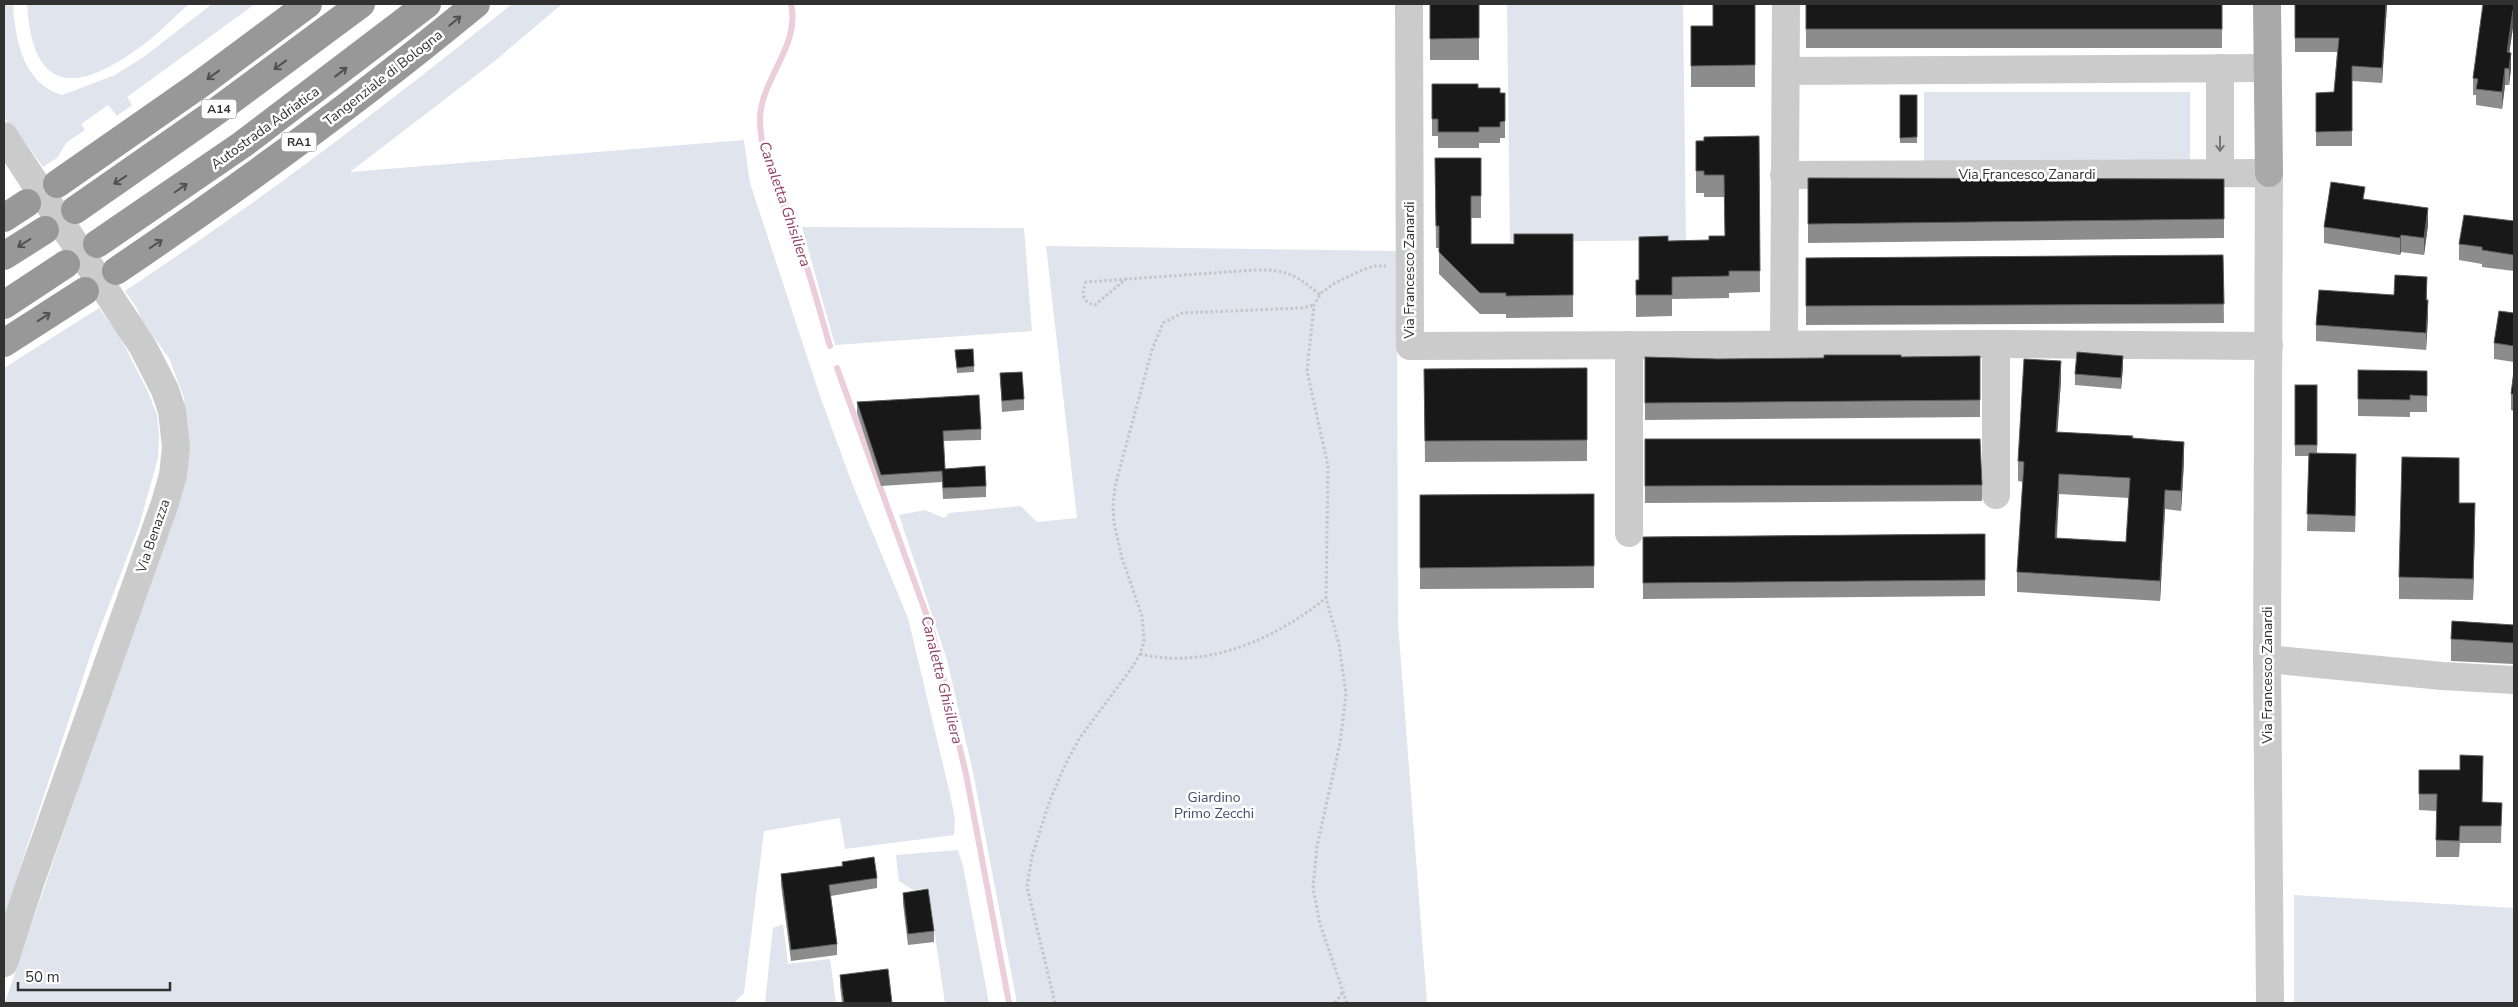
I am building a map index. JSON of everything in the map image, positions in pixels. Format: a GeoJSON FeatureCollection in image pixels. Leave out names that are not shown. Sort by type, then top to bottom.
{"type":"FeatureCollection","features":[{"type":"Feature","properties":{"kind":"highway"},"geometry":{"type":"LineString","coordinates":[[57,184],[199,85],[308,4]]}},
{"type":"Feature","properties":{"kind":"highway","name":"A14"},"geometry":{"type":"LineString","coordinates":[[75,210],[214,113],[361,4]]}},
{"type":"Feature","properties":{"kind":"highway","name":"Autostrada Adriatica"},"geometry":{"type":"LineString","coordinates":[[98,244],[243,144],[427,4]]}},
{"type":"Feature","properties":{"kind":"highway","name":"Tangenziale di Bologna"},"geometry":{"type":"LineString","coordinates":[[116,271],[265,168],[345,108],[476,4]]}},
{"type":"Feature","properties":{"kind":"highway"},"geometry":{"type":"LineString","coordinates":[[4,218],[27,203]]}},
{"type":"Feature","properties":{"kind":"highway"},"geometry":{"type":"LineString","coordinates":[[4,256],[45,230]]}},
{"type":"Feature","properties":{"kind":"highway"},"geometry":{"type":"LineString","coordinates":[[4,305],[66,264]]}},
{"type":"Feature","properties":{"kind":"highway"},"geometry":{"type":"LineString","coordinates":[[4,343],[85,291]]}},
{"type":"Feature","properties":{"kind":"main road","name":"Via Francesco Zanardi"},"geometry":{"type":"LineString","coordinates":[[2267,4],[2269,173]]}},
{"type":"Feature","properties":{"kind":"street","name":"Via Francesco Zanardi"},"geometry":{"type":"LineString","coordinates":[[1409,4],[1410,346],[1996,344],[2269,346]]}},
{"type":"Feature","properties":{"kind":"street"},"geometry":{"type":"LineString","coordinates":[[1784,345],[1786,4]]}},
{"type":"Feature","properties":{"kind":"street"},"geometry":{"type":"LineString","coordinates":[[2220,68],[2220,173]]}},
{"type":"Feature","properties":{"kind":"street"},"geometry":{"type":"LineString","coordinates":[[1786,71],[2268,68]]}},
{"type":"Feature","properties":{"kind":"street","name":"Via Benazza"},"geometry":{"type":"LineString","coordinates":[[4,963],[31,880],[165,503],[173,475],[175,436],[168,398],[152,362],[9,144]]}},
{"type":"Feature","properties":{"kind":"street","name":"Via Francesco Zanardi"},"geometry":{"type":"LineString","coordinates":[[1784,175],[2269,173],[2267,659],[2270,1003]]}},
{"type":"Feature","properties":{"kind":"street"},"geometry":{"type":"LineString","coordinates":[[1996,344],[1996,495]]}},
{"type":"Feature","properties":{"kind":"street"},"geometry":{"type":"LineString","coordinates":[[1629,345],[1629,533]]}},
{"type":"Feature","properties":{"kind":"street"},"geometry":{"type":"LineString","coordinates":[[2267,659],[2442,676],[2514,680]]}},
{"type":"Feature","properties":{"kind":"path"},"geometry":{"type":"LineString","coordinates":[[1347,1003],[1320,924],[1313,888],[1317,846],[1344,722],[1346,694],[1339,644],[1326,598],[1328,466],[1307,371],[1314,305],[1320,295],[1335,282],[1374,266],[1409,265]]}},
{"type":"Feature","properties":{"kind":"path"},"geometry":{"type":"LineString","coordinates":[[1127,278],[1095,304],[1087,303],[1083,299],[1083,289],[1086,282],[1127,278],[1275,269],[1289,272],[1320,295]]}},
{"type":"Feature","properties":{"kind":"path"},"geometry":{"type":"LineString","coordinates":[[1055,1003],[1027,887],[1032,856],[1050,800],[1079,739],[1140,654],[1144,641],[1144,626],[1118,544],[1113,506],[1115,486],[1158,332],[1163,323],[1182,313],[1302,308],[1314,305]]}},
{"type":"Feature","properties":{"kind":"path"},"geometry":{"type":"LineString","coordinates":[[1140,654],[1161,659],[1182,660],[1254,642],[1283,628],[1326,598]]}},
{"type":"Feature","properties":{"kind":"path"},"geometry":{"type":"LineString","coordinates":[[1335,1003],[1343,992]]}},
{"type":"Feature","properties":{"kind":"green space"},"geometry":{"type":"Polygon","coordinates":[[[4,4],[13,4],[19,45],[30,71],[38,81],[62,95],[115,75],[145,56],[212,4],[255,4],[127,97],[132,105],[117,116],[108,105],[81,124],[85,130],[67,142],[57,158],[43,167],[4,117],[4,4]]]}},
{"type":"Feature","properties":{"kind":"green space"},"geometry":{"type":"Polygon","coordinates":[[[27,4],[189,4],[152,38],[129,55],[107,68],[87,76],[68,78],[53,73],[40,60],[32,37],[27,4]]]}},
{"type":"Feature","properties":{"kind":"green space"},"geometry":{"type":"Polygon","coordinates":[[[512,4],[562,4],[496,60],[350,172],[744,140],[750,183],[821,399],[852,483],[908,618],[950,794],[955,819],[954,835],[845,849],[840,818],[764,831],[744,993],[734,1003],[5,1002],[176,504],[188,454],[184,398],[169,358],[140,318],[138,310],[125,291],[224,223],[322,152],[512,4]]]}},
{"type":"Feature","properties":{"kind":"green space"},"geometry":{"type":"Polygon","coordinates":[[[1507,4],[1683,4],[1686,240],[1510,242],[1507,4]]]}},
{"type":"Feature","properties":{"kind":"green space"},"geometry":{"type":"Polygon","coordinates":[[[1924,92],[2190,92],[2190,168],[1924,169],[1924,92]]]}},
{"type":"Feature","properties":{"kind":"green space"},"geometry":{"type":"Polygon","coordinates":[[[802,227],[1024,228],[1032,331],[835,345],[802,227]]]}},
{"type":"Feature","properties":{"kind":"green space","name":"Giardino Primo Zecchi"},"geometry":{"type":"Polygon","coordinates":[[[1046,246],[1397,251],[1398,623],[1427,1003],[1017,1003],[973,772],[947,660],[899,515],[925,510],[944,518],[949,513],[1021,506],[1037,522],[1077,518],[1046,246]]]}},
{"type":"Feature","properties":{"kind":"green space"},"geometry":{"type":"Polygon","coordinates":[[[99,308],[118,333],[148,392],[157,415],[159,435],[158,458],[139,526],[94,644],[18,874],[4,927],[4,368],[99,308]]]}},
{"type":"Feature","properties":{"kind":"green space"},"geometry":{"type":"Polygon","coordinates":[[[958,850],[963,866],[989,1003],[945,1003],[928,888],[913,890],[899,881],[896,855],[958,850]]]}},
{"type":"Feature","properties":{"kind":"green space"},"geometry":{"type":"Polygon","coordinates":[[[2294,895],[2514,908],[2514,1003],[2294,1003],[2294,895]]]}},
{"type":"Feature","properties":{"kind":"green space"},"geometry":{"type":"Polygon","coordinates":[[[783,924],[788,964],[830,959],[836,1003],[765,1003],[773,928],[783,924]]]}},
{"type":"Feature","properties":{"kind":"building"},"geometry":{"type":"Polygon","coordinates":[[[1430,4],[1479,4],[1479,38],[1430,39],[1430,4]]]}},
{"type":"Feature","properties":{"kind":"building"},"geometry":{"type":"Polygon","coordinates":[[[1713,4],[1755,4],[1755,65],[1691,66],[1691,26],[1713,26],[1713,4]]]}},
{"type":"Feature","properties":{"kind":"building"},"geometry":{"type":"Polygon","coordinates":[[[1806,4],[2222,4],[2222,29],[1806,29],[1806,4]]]}},
{"type":"Feature","properties":{"kind":"building"},"geometry":{"type":"Polygon","coordinates":[[[2295,4],[2386,4],[2382,68],[2352,66],[2352,131],[2316,132],[2316,93],[2334,92],[2339,38],[2295,38],[2295,4]]]}},
{"type":"Feature","properties":{"kind":"building"},"geometry":{"type":"Polygon","coordinates":[[[2483,4],[2514,4],[2507,52],[2511,53],[2509,69],[2505,68],[2502,92],[2476,89],[2478,79],[2473,78],[2483,4]]]}},
{"type":"Feature","properties":{"kind":"building"},"geometry":{"type":"Polygon","coordinates":[[[1432,84],[1478,84],[1478,88],[1500,88],[1500,93],[1505,93],[1505,121],[1500,122],[1500,127],[1479,127],[1479,132],[1438,132],[1438,119],[1432,119],[1432,84]]]}},
{"type":"Feature","properties":{"kind":"building"},"geometry":{"type":"Polygon","coordinates":[[[1900,95],[1917,95],[1917,137],[1900,138],[1900,95]]]}},
{"type":"Feature","properties":{"kind":"building"},"geometry":{"type":"Polygon","coordinates":[[[1759,136],[1760,271],[1729,271],[1729,276],[1672,277],[1672,295],[1636,295],[1636,280],[1639,280],[1639,237],[1668,236],[1668,241],[1709,240],[1709,236],[1725,236],[1724,175],[1704,175],[1704,171],[1696,171],[1696,141],[1704,141],[1704,137],[1759,136]]]}},
{"type":"Feature","properties":{"kind":"building"},"geometry":{"type":"Polygon","coordinates":[[[1435,158],[1481,158],[1481,196],[1471,196],[1471,244],[1514,244],[1514,234],[1573,234],[1573,295],[1506,296],[1506,293],[1480,293],[1439,252],[1439,226],[1436,226],[1435,158]]]}},
{"type":"Feature","properties":{"kind":"building"},"geometry":{"type":"Polygon","coordinates":[[[1808,178],[2224,179],[2224,219],[1808,224],[1808,178]]]}},
{"type":"Feature","properties":{"kind":"building"},"geometry":{"type":"Polygon","coordinates":[[[2331,182],[2365,187],[2363,199],[2428,208],[2424,238],[2401,235],[2400,238],[2324,227],[2331,182]]]}},
{"type":"Feature","properties":{"kind":"building"},"geometry":{"type":"Polygon","coordinates":[[[2464,215],[2514,221],[2514,255],[2482,250],[2482,247],[2459,244],[2464,215]]]}},
{"type":"Feature","properties":{"kind":"building"},"geometry":{"type":"Polygon","coordinates":[[[2223,255],[2224,304],[1806,306],[1806,258],[2223,255]]]}},
{"type":"Feature","properties":{"kind":"building"},"geometry":{"type":"Polygon","coordinates":[[[2395,275],[2427,277],[2426,333],[2316,325],[2319,290],[2394,295],[2395,275]]]}},
{"type":"Feature","properties":{"kind":"building"},"geometry":{"type":"Polygon","coordinates":[[[2499,311],[2514,313],[2514,346],[2494,343],[2499,311]]]}},
{"type":"Feature","properties":{"kind":"building"},"geometry":{"type":"Polygon","coordinates":[[[973,349],[974,366],[957,368],[955,350],[973,349]]]}},
{"type":"Feature","properties":{"kind":"building"},"geometry":{"type":"Polygon","coordinates":[[[2077,352],[2123,356],[2121,378],[2075,374],[2077,352]]]}},
{"type":"Feature","properties":{"kind":"building"},"geometry":{"type":"Polygon","coordinates":[[[1824,355],[1901,355],[1901,357],[1980,356],[1980,400],[1645,403],[1645,357],[1717,359],[1824,358],[1824,355]]]}},
{"type":"Feature","properties":{"kind":"building"},"geometry":{"type":"Polygon","coordinates":[[[2024,359],[2061,361],[2056,432],[2133,436],[2132,438],[2184,442],[2181,491],[2165,490],[2160,581],[2017,572],[2024,462],[2018,461],[2024,359]],[[2059,474],[2055,538],[2126,542],[2130,478],[2059,474]]]}},
{"type":"Feature","properties":{"kind":"building"},"geometry":{"type":"Polygon","coordinates":[[[1587,368],[1587,440],[1425,441],[1424,369],[1587,368]]]}},
{"type":"Feature","properties":{"kind":"building"},"geometry":{"type":"Polygon","coordinates":[[[2358,370],[2427,371],[2427,396],[2410,395],[2410,400],[2358,399],[2358,370]]]}},
{"type":"Feature","properties":{"kind":"building"},"geometry":{"type":"Polygon","coordinates":[[[2514,371],[2514,394],[2511,394],[2514,371]]]}},
{"type":"Feature","properties":{"kind":"building"},"geometry":{"type":"Polygon","coordinates":[[[1022,372],[1024,399],[1002,401],[1000,373],[1022,372]]]}},
{"type":"Feature","properties":{"kind":"building"},"geometry":{"type":"Polygon","coordinates":[[[2295,385],[2317,385],[2317,445],[2295,445],[2295,385]]]}},
{"type":"Feature","properties":{"kind":"building"},"geometry":{"type":"Polygon","coordinates":[[[979,395],[981,429],[943,431],[945,469],[985,466],[986,486],[943,488],[942,471],[881,475],[857,402],[979,395]]]}},
{"type":"Feature","properties":{"kind":"building"},"geometry":{"type":"Polygon","coordinates":[[[1645,439],[1980,439],[1982,485],[1645,486],[1645,439]]]}},
{"type":"Feature","properties":{"kind":"building"},"geometry":{"type":"Polygon","coordinates":[[[2309,453],[2356,454],[2355,516],[2307,514],[2309,453]]]}},
{"type":"Feature","properties":{"kind":"building"},"geometry":{"type":"Polygon","coordinates":[[[2402,457],[2459,458],[2459,503],[2475,503],[2473,579],[2399,577],[2402,457]]]}},
{"type":"Feature","properties":{"kind":"building"},"geometry":{"type":"Polygon","coordinates":[[[1594,494],[1594,566],[1420,568],[1420,495],[1594,494]]]}},
{"type":"Feature","properties":{"kind":"building"},"geometry":{"type":"Polygon","coordinates":[[[1985,534],[1985,580],[1643,583],[1643,537],[1985,534]]]}},
{"type":"Feature","properties":{"kind":"building"},"geometry":{"type":"Polygon","coordinates":[[[2452,621],[2514,625],[2514,643],[2451,639],[2452,621]]]}},
{"type":"Feature","properties":{"kind":"building"},"geometry":{"type":"Polygon","coordinates":[[[2460,755],[2483,756],[2482,802],[2502,803],[2501,826],[2460,826],[2459,841],[2436,840],[2437,794],[2419,794],[2419,770],[2460,770],[2460,755]]]}},
{"type":"Feature","properties":{"kind":"building"},"geometry":{"type":"Polygon","coordinates":[[[874,857],[877,878],[829,885],[837,944],[791,950],[781,874],[843,866],[842,862],[874,857]]]}},
{"type":"Feature","properties":{"kind":"building"},"geometry":{"type":"Polygon","coordinates":[[[928,889],[934,931],[908,934],[903,893],[928,889]]]}},
{"type":"Feature","properties":{"kind":"building"},"geometry":{"type":"Polygon","coordinates":[[[888,969],[892,1003],[844,1003],[840,975],[888,969]]]}},
{"type":"Feature","properties":{"kind":"waterway","name":"Canaletta Ghisiliera"},"geometry":{"type":"LineString","coordinates":[[791,4],[793,19],[786,48],[766,90],[762,105],[760,120],[761,136],[769,169],[795,232],[830,346]]}},
{"type":"Feature","properties":{"kind":"waterway","name":"Canaletta Ghisiliera"},"geometry":{"type":"LineString","coordinates":[[837,368],[932,630],[966,774],[1009,1003]]}}]}
